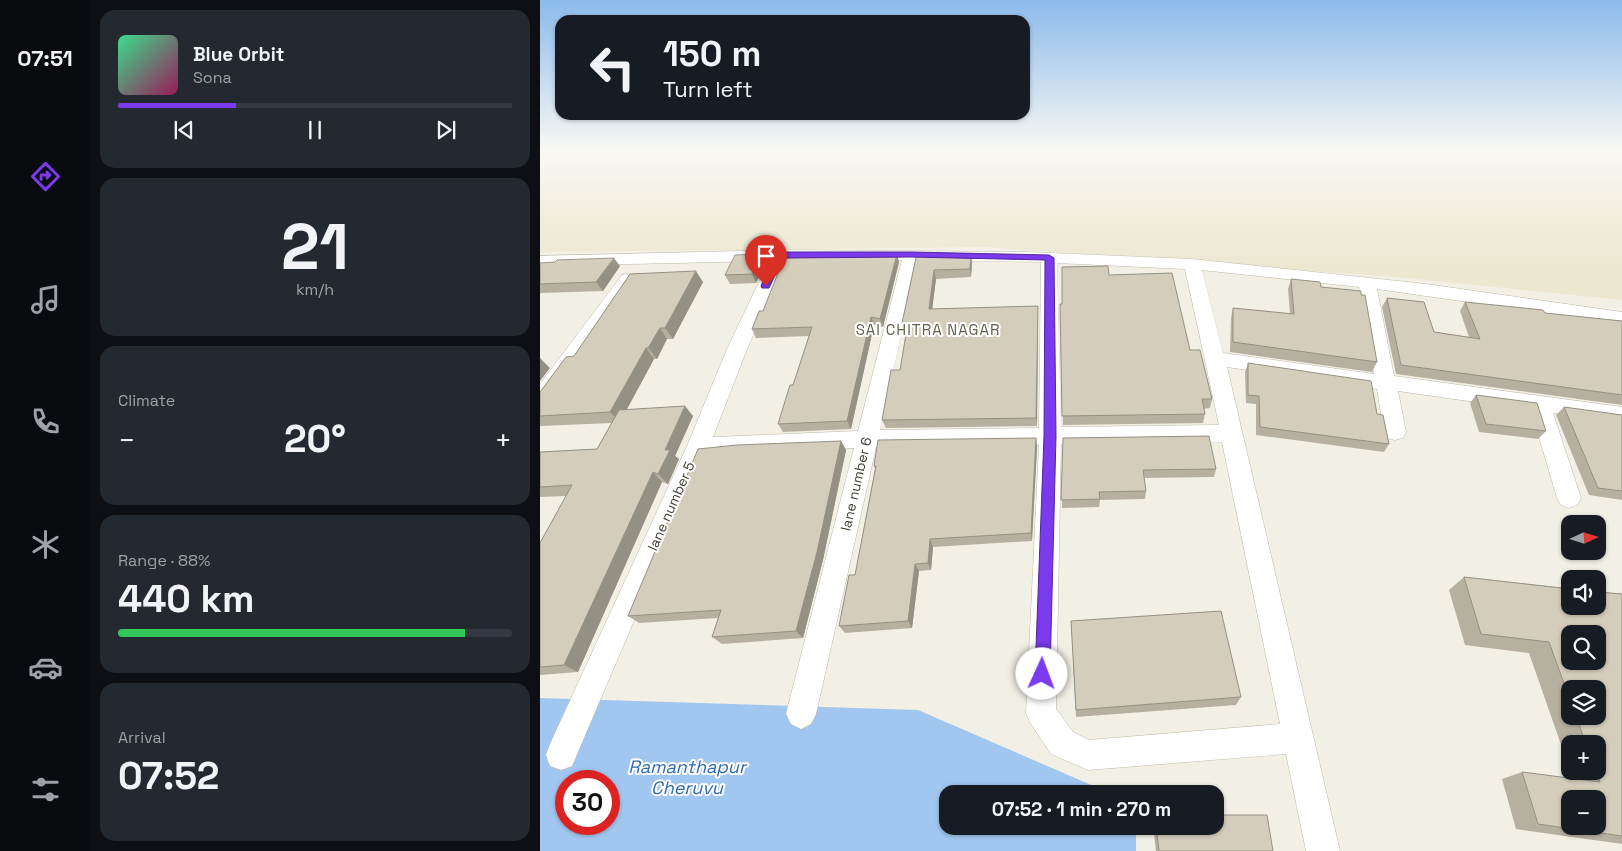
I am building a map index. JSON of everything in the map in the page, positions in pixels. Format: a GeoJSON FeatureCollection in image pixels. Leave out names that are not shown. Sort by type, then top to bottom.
{"type":"FeatureCollection","features":[{"type":"Feature","properties":{"kind":"street"},"geometry":{"type":"LineString","coordinates":[[540,262],[780,255],[911,255],[1192,264],[1368,282],[1546,305],[1622,318]]}},
{"type":"Feature","properties":{"kind":"street","name":"lane number 5"},"geometry":{"type":"LineString","coordinates":[[561,755],[698,446],[737,349],[780,255]]}},
{"type":"Feature","properties":{"kind":"street","name":"lane number 6"},"geometry":{"type":"LineString","coordinates":[[801,714],[911,255]]}},
{"type":"Feature","properties":{"kind":"street"},"geometry":{"type":"LineString","coordinates":[[540,399],[643,258]]}},
{"type":"Feature","properties":{"kind":"street"},"geometry":{"type":"LineString","coordinates":[[1049,258],[1050,436],[1041,714],[1062,743],[1088,755],[1298,738]]}},
{"type":"Feature","properties":{"kind":"street"},"geometry":{"type":"LineString","coordinates":[[1192,264],[1215,358],[1323,851]]}},
{"type":"Feature","properties":{"kind":"street"},"geometry":{"type":"LineString","coordinates":[[1368,282],[1395,432]]}},
{"type":"Feature","properties":{"kind":"street"},"geometry":{"type":"LineString","coordinates":[[1215,358],[1622,415]]}},
{"type":"Feature","properties":{"kind":"street"},"geometry":{"type":"LineString","coordinates":[[1540,405],[1570,498]]}},
{"type":"Feature","properties":{"kind":"street"},"geometry":{"type":"LineString","coordinates":[[698,446],[867,439],[1231,434]]}},
{"type":"Feature","properties":{"kind":"shaded area"},"geometry":{"type":"Polygon","coordinates":[[[540,189],[1622,189],[1622,300],[1396,277],[986,247],[540,252],[540,189]]]}},
{"type":"Feature","properties":{"kind":"water","name":"Ramanthapur Cheruvu"},"geometry":{"type":"Polygon","coordinates":[[[540,698],[918,710],[1091,785],[939,785],[939,835],[1136,835],[1136,851],[540,851],[540,698]]]}},
{"type":"Feature","properties":{"kind":"building"},"geometry":{"type":"Polygon","coordinates":[[[844,253],[897,254],[880,319],[871,317],[847,421],[778,424],[790,385],[793,385],[812,327],[752,329],[759,311],[763,311],[784,258],[843,256],[844,253]]]}},
{"type":"Feature","properties":{"kind":"building"},"geometry":{"type":"Polygon","coordinates":[[[917,253],[971,254],[970,269],[934,270],[929,309],[1038,306],[1036,418],[882,420],[891,370],[900,370],[908,323],[902,323],[917,253]]]}},
{"type":"Feature","properties":{"kind":"building"},"geometry":{"type":"Polygon","coordinates":[[[762,254],[752,274],[725,275],[735,255],[762,254]]]}},
{"type":"Feature","properties":{"kind":"building"},"geometry":{"type":"Polygon","coordinates":[[[614,258],[596,282],[540,284],[540,263],[555,262],[557,260],[614,258]]]}},
{"type":"Feature","properties":{"kind":"building"},"geometry":{"type":"Polygon","coordinates":[[[1108,266],[1109,275],[1172,273],[1190,350],[1200,350],[1212,399],[1202,399],[1205,414],[1062,416],[1060,304],[1062,304],[1062,267],[1108,266]]]}},
{"type":"Feature","properties":{"kind":"building"},"geometry":{"type":"Polygon","coordinates":[[[696,271],[665,328],[660,328],[648,348],[646,348],[610,412],[540,416],[540,392],[566,357],[574,356],[630,274],[696,271]]]}},
{"type":"Feature","properties":{"kind":"building"},"geometry":{"type":"Polygon","coordinates":[[[1291,279],[1320,282],[1321,287],[1361,291],[1361,295],[1365,295],[1377,362],[1233,342],[1233,308],[1294,314],[1291,279]]]}},
{"type":"Feature","properties":{"kind":"building"},"geometry":{"type":"Polygon","coordinates":[[[1387,298],[1424,302],[1434,332],[1480,339],[1465,302],[1622,321],[1622,395],[1401,365],[1387,298]]]}},
{"type":"Feature","properties":{"kind":"building"},"geometry":{"type":"Polygon","coordinates":[[[1248,363],[1371,381],[1377,414],[1383,415],[1389,444],[1260,427],[1259,396],[1248,395],[1248,363]]]}},
{"type":"Feature","properties":{"kind":"building"},"geometry":{"type":"Polygon","coordinates":[[[1476,395],[1537,403],[1546,431],[1486,424],[1476,395]]]}},
{"type":"Feature","properties":{"kind":"building"},"geometry":{"type":"Polygon","coordinates":[[[685,406],[665,450],[670,450],[658,474],[653,472],[564,665],[540,667],[540,543],[572,485],[540,487],[540,452],[597,449],[619,410],[685,406]]]}},
{"type":"Feature","properties":{"kind":"building"},"geometry":{"type":"Polygon","coordinates":[[[1564,407],[1622,415],[1622,491],[1598,488],[1564,407]]]}},
{"type":"Feature","properties":{"kind":"building"},"geometry":{"type":"Polygon","coordinates":[[[1209,436],[1216,469],[1143,470],[1146,491],[1099,492],[1100,499],[1061,500],[1063,438],[1209,436]]]}},
{"type":"Feature","properties":{"kind":"building"},"geometry":{"type":"Polygon","coordinates":[[[1036,438],[1031,533],[930,539],[928,563],[915,564],[908,621],[839,626],[849,575],[855,575],[876,466],[874,466],[878,440],[1036,438]]]}},
{"type":"Feature","properties":{"kind":"building"},"geometry":{"type":"Polygon","coordinates":[[[841,441],[817,552],[796,631],[712,637],[721,610],[628,616],[698,449],[737,445],[841,441]]]}},
{"type":"Feature","properties":{"kind":"building"},"geometry":{"type":"Polygon","coordinates":[[[1464,577],[1561,588],[1561,615],[1606,615],[1606,593],[1622,594],[1622,836],[1606,834],[1606,790],[1561,790],[1561,827],[1538,824],[1522,772],[1561,777],[1561,780],[1600,782],[1599,780],[1606,780],[1606,735],[1583,735],[1579,725],[1606,725],[1606,680],[1563,680],[1549,642],[1481,634],[1464,577]]]}},
{"type":"Feature","properties":{"kind":"building"},"geometry":{"type":"Polygon","coordinates":[[[1221,611],[1241,697],[1076,710],[1071,621],[1221,611]]]}},
{"type":"Feature","properties":{"kind":"building"},"geometry":{"type":"Polygon","coordinates":[[[1224,815],[1267,815],[1273,851],[1159,851],[1157,835],[1224,835],[1224,815]]]}},
{"type":"Feature","properties":{"kind":"district","name":"SAI CHITRA NAGAR"},"geometry":{"type":"Point","coordinates":[928,329]}},
{"type":"Feature","properties":{"kind":"route"},"geometry":{"type":"LineString","coordinates":[[766,286],[780,255],[1049,258],[1050,436],[1042,674]]}}]}
